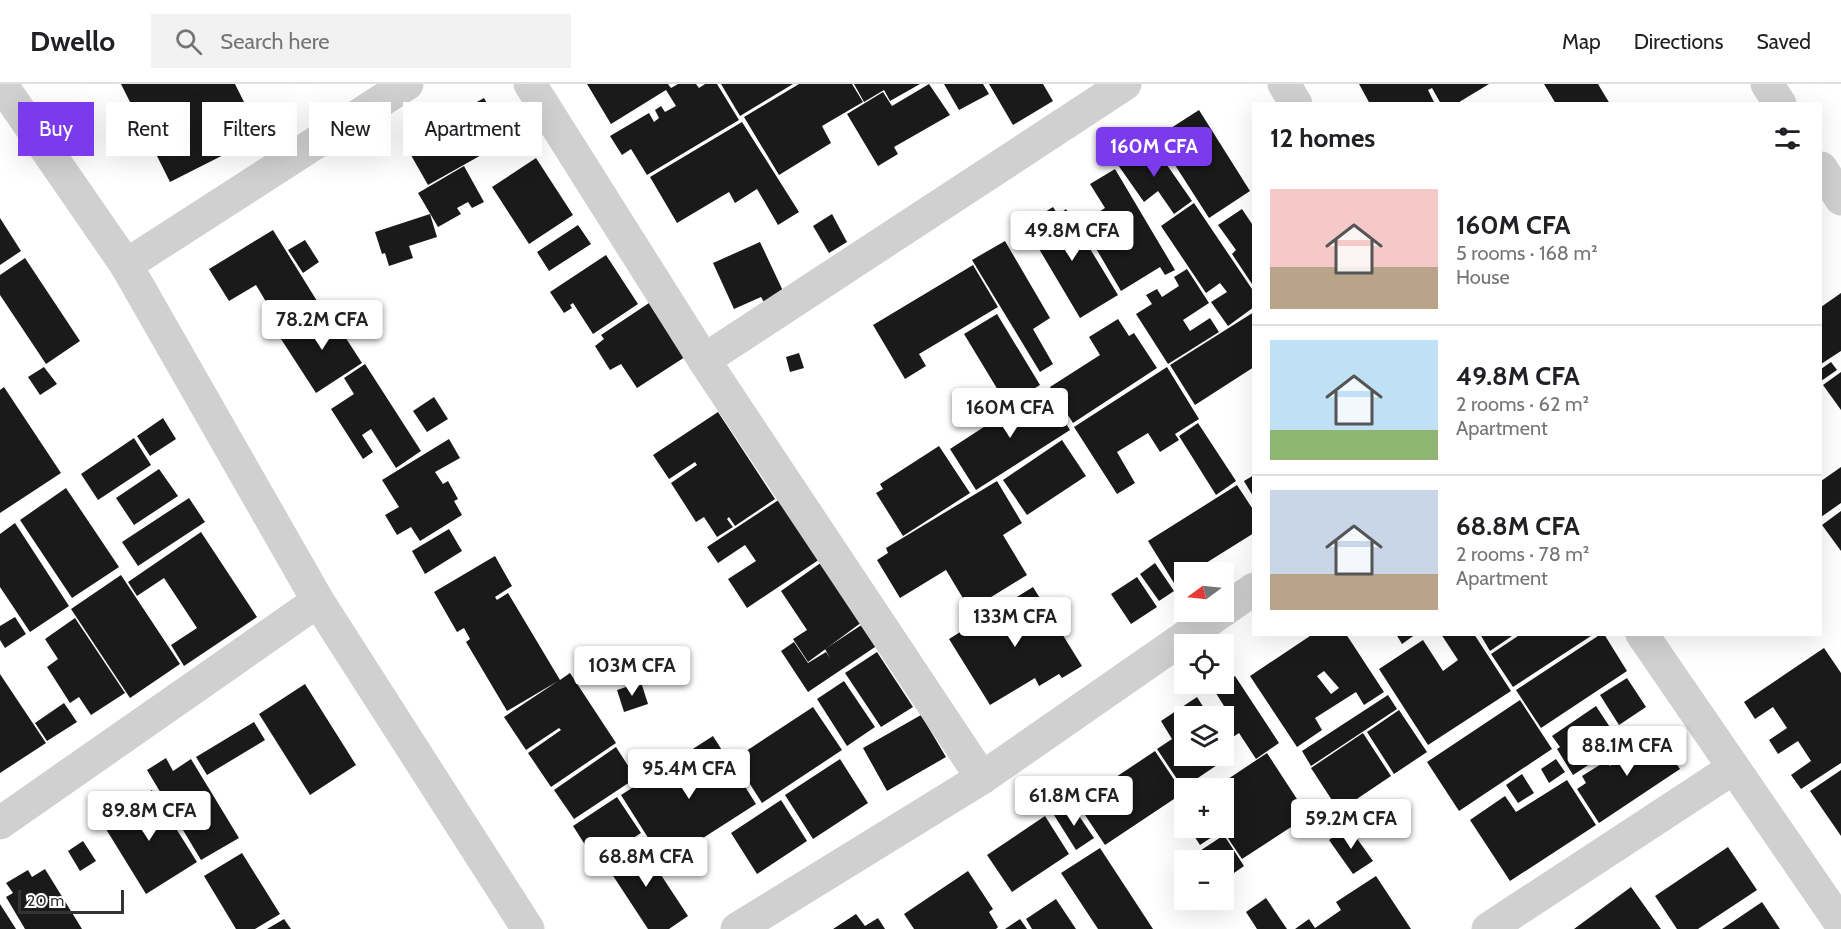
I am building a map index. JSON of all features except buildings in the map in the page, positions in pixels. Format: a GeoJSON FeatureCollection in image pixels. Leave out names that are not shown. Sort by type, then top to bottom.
{"type":"FeatureCollection","features":[{"type":"Feature","properties":{"kind":"street"},"geometry":{"type":"LineString","coordinates":[[1,84],[126,265],[318,600],[528,929]]}},
{"type":"Feature","properties":{"kind":"street"},"geometry":{"type":"LineString","coordinates":[[126,265],[407,84]]}},
{"type":"Feature","properties":{"kind":"street"},"geometry":{"type":"LineString","coordinates":[[530,84],[704,360],[982,778]]}},
{"type":"Feature","properties":{"kind":"street"},"geometry":{"type":"LineString","coordinates":[[704,360],[1125,84]]}},
{"type":"Feature","properties":{"kind":"street"},"geometry":{"type":"LineString","coordinates":[[1284,84],[1295,102]]}},
{"type":"Feature","properties":{"kind":"street"},"geometry":{"type":"LineString","coordinates":[[1767,84],[1779,102]]}},
{"type":"Feature","properties":{"kind":"street"},"geometry":{"type":"LineString","coordinates":[[1822,170],[1841,200],[1822,212]]}},
{"type":"Feature","properties":{"kind":"street"},"geometry":{"type":"LineString","coordinates":[[1234,603],[1252,590]]}},
{"type":"Feature","properties":{"kind":"street"},"geometry":{"type":"LineString","coordinates":[[0,823],[318,600]]}},
{"type":"Feature","properties":{"kind":"street"},"geometry":{"type":"LineString","coordinates":[[737,929],[982,778],[1206,622]]}},
{"type":"Feature","properties":{"kind":"street"},"geometry":{"type":"LineString","coordinates":[[1643,636],[1732,769],[1841,924]]}},
{"type":"Feature","properties":{"kind":"street"},"geometry":{"type":"LineString","coordinates":[[1488,929],[1732,769]]}}]}
